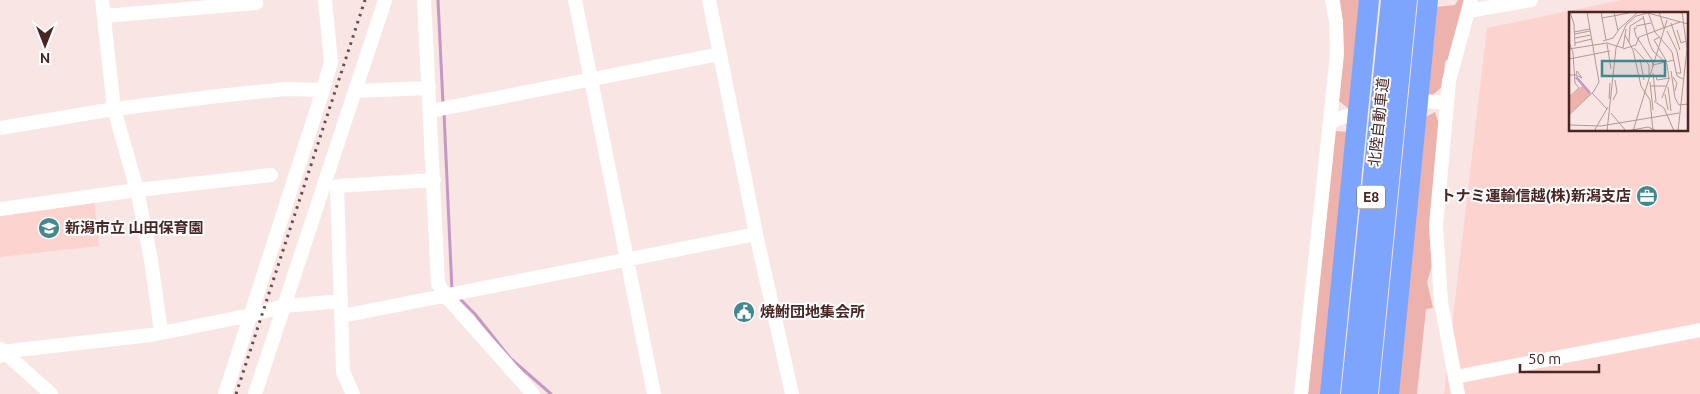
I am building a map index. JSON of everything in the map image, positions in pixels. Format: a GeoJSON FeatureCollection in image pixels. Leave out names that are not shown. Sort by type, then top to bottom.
{"type":"FeatureCollection","features":[{"type":"Feature","properties":{"kind":"highway"},"geometry":{"type":"LineString","coordinates":[[1330,394],[1370,0]]}},
{"type":"Feature","properties":{"kind":"highway","name":"北陸自動車道"},"geometry":{"type":"LineString","coordinates":[[1351,394],[1390,0]]}},
{"type":"Feature","properties":{"kind":"highway","name":"北陸自動車道"},"geometry":{"type":"LineString","coordinates":[[1368,394],[1407,0]]}},
{"type":"Feature","properties":{"kind":"highway"},"geometry":{"type":"LineString","coordinates":[[1389,394],[1428,0]]}},
{"type":"Feature","properties":{"kind":"street"},"geometry":{"type":"LineString","coordinates":[[102,0],[114,109],[137,190],[151,260],[161,332]]}},
{"type":"Feature","properties":{"kind":"street"},"geometry":{"type":"LineString","coordinates":[[104,16],[256,3],[256,0]]}},
{"type":"Feature","properties":{"kind":"street"},"geometry":{"type":"LineString","coordinates":[[224,394],[331,62],[325,0]]}},
{"type":"Feature","properties":{"kind":"street"},"geometry":{"type":"LineString","coordinates":[[255,394],[385,0]]}},
{"type":"Feature","properties":{"kind":"street"},"geometry":{"type":"LineString","coordinates":[[424,0],[438,284],[446,296],[533,394]]}},
{"type":"Feature","properties":{"kind":"street"},"geometry":{"type":"LineString","coordinates":[[575,0],[654,394]]}},
{"type":"Feature","properties":{"kind":"street"},"geometry":{"type":"LineString","coordinates":[[709,0],[756,234],[792,394]]}},
{"type":"Feature","properties":{"kind":"street"},"geometry":{"type":"LineString","coordinates":[[1301,394],[1337,54],[1336,21],[1332,0]]}},
{"type":"Feature","properties":{"kind":"street"},"geometry":{"type":"LineString","coordinates":[[1458,394],[1441,302],[1436,226],[1446,104],[1451,73],[1470,5],[1531,0]]}},
{"type":"Feature","properties":{"kind":"street"},"geometry":{"type":"LineString","coordinates":[[430,111],[720,54]]}},
{"type":"Feature","properties":{"kind":"street"},"geometry":{"type":"LineString","coordinates":[[355,91],[429,88]]}},
{"type":"Feature","properties":{"kind":"street"},"geometry":{"type":"LineString","coordinates":[[0,128],[114,109],[285,89],[323,90]]}},
{"type":"Feature","properties":{"kind":"street"},"geometry":{"type":"LineString","coordinates":[[1425,101],[1446,104]]}},
{"type":"Feature","properties":{"kind":"street"},"geometry":{"type":"LineString","coordinates":[[1330,122],[1346,116]]}},
{"type":"Feature","properties":{"kind":"street"},"geometry":{"type":"LineString","coordinates":[[0,209],[137,190],[271,175]]}},
{"type":"Feature","properties":{"kind":"street"},"geometry":{"type":"LineString","coordinates":[[353,394],[344,372],[337,186],[434,180]]}},
{"type":"Feature","properties":{"kind":"street"},"geometry":{"type":"LineString","coordinates":[[342,316],[756,234]]}},
{"type":"Feature","properties":{"kind":"street"},"geometry":{"type":"LineString","coordinates":[[2,352],[151,335],[251,315],[284,306],[341,301]]}},
{"type":"Feature","properties":{"kind":"street"},"geometry":{"type":"LineString","coordinates":[[1455,377],[1700,330]]}},
{"type":"Feature","properties":{"kind":"street"},"geometry":{"type":"LineString","coordinates":[[2,352],[51,394]]}},
{"type":"Feature","properties":{"kind":"shaded area"},"geometry":{"type":"Polygon","coordinates":[[[1340,0],[1360,0],[1349,109],[1339,101],[1343,38],[1340,0]]]}},
{"type":"Feature","properties":{"kind":"shaded area"},"geometry":{"type":"Polygon","coordinates":[[[1458,0],[1464,0],[1451,58],[1445,61],[1443,86],[1429,98],[1425,97],[1436,7],[1455,5],[1458,0]]]}},
{"type":"Feature","properties":{"kind":"shaded area"},"geometry":{"type":"Polygon","coordinates":[[[1622,0],[1700,0],[1700,394],[1444,394],[1487,28],[1622,0]]]}},
{"type":"Feature","properties":{"kind":"shaded area"},"geometry":{"type":"Polygon","coordinates":[[[1435,112],[1440,127],[1434,259],[1427,282],[1433,308],[1426,309],[1417,394],[1396,394],[1424,118],[1435,112]]]}},
{"type":"Feature","properties":{"kind":"shaded area"},"geometry":{"type":"Polygon","coordinates":[[[1335,131],[1349,132],[1323,394],[1308,394],[1335,131]]]}},
{"type":"Feature","properties":{"kind":"shaded area","name":"新潟市立 山田保育園"},"geometry":{"type":"Polygon","coordinates":[[[94,199],[99,246],[0,257],[0,211],[94,199]]]}},
{"type":"Feature","properties":{"kind":"waterway"},"geometry":{"type":"LineString","coordinates":[[438,0],[443,104]]}},
{"type":"Feature","properties":{"kind":"waterway"},"geometry":{"type":"LineString","coordinates":[[444,113],[452,291]]}},
{"type":"Feature","properties":{"kind":"waterway"},"geometry":{"type":"LineString","coordinates":[[458,297],[475,314],[510,358],[551,394]]}},
{"type":"Feature","properties":{"kind":"railway"},"geometry":{"type":"LineString","coordinates":[[236,394],[365,0]]}},
{"type":"Feature","properties":{"kind":"place","name":"トナミ運輸信越(株)新潟支店"},"geometry":{"type":"Point","coordinates":[1647,196]}},
{"type":"Feature","properties":{"kind":"place","name":"新潟市立 山田保育園"},"geometry":{"type":"Point","coordinates":[49,228]}},
{"type":"Feature","properties":{"kind":"place","name":"焼鮒団地集会所"},"geometry":{"type":"Point","coordinates":[744,312]}}]}
